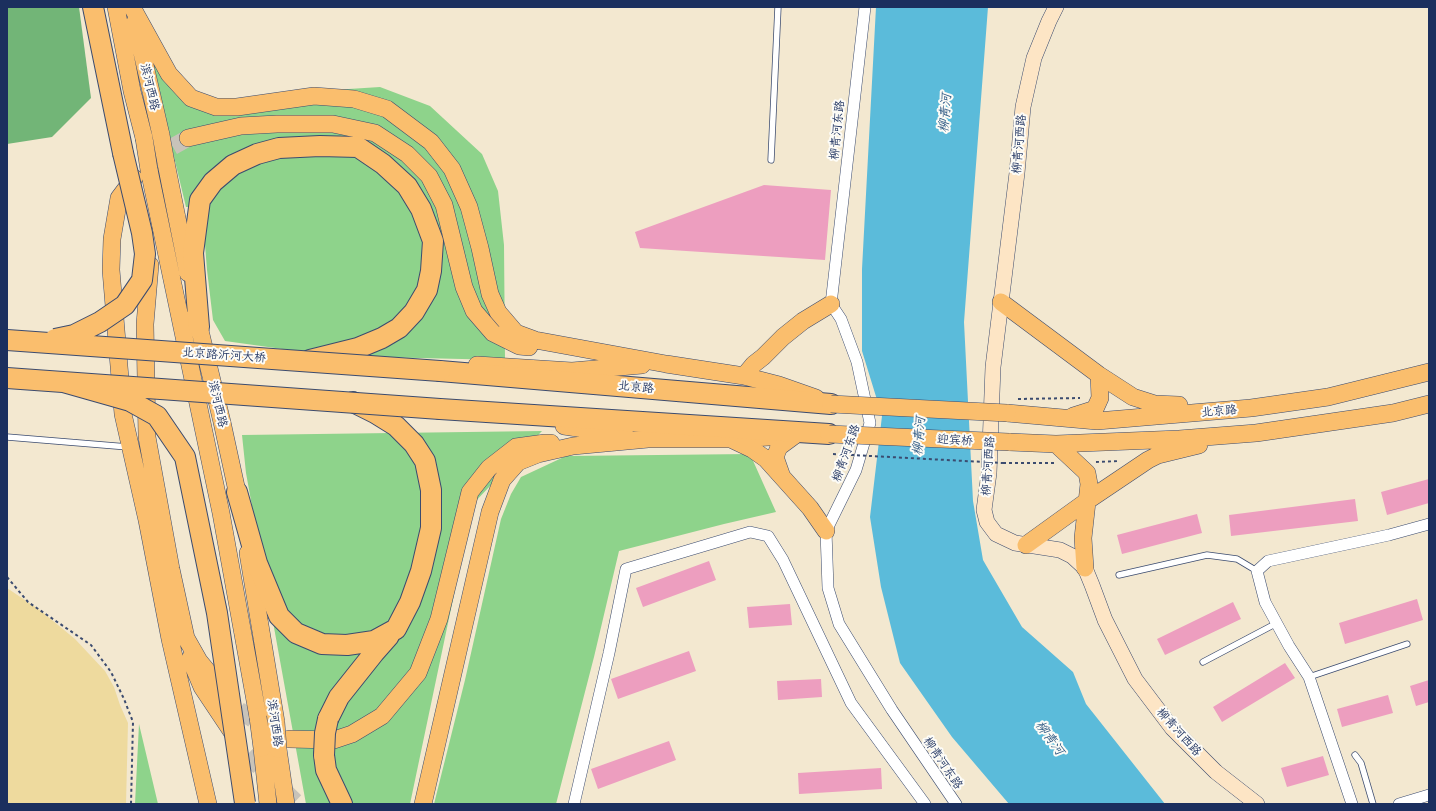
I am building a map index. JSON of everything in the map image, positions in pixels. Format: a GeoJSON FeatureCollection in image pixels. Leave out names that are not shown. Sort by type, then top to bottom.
{"type":"FeatureCollection","features":[{"type":"Feature","properties":{"kind":"highway"},"geometry":{"type":"LineString","coordinates":[[39,343],[74,335],[100,322],[125,304],[142,280],[145,254],[142,233],[123,153],[93,7]]}},
{"type":"Feature","properties":{"kind":"highway"},"geometry":{"type":"LineString","coordinates":[[199,327],[193,253],[200,200],[213,182],[233,165],[257,154],[279,148],[320,146],[358,147],[383,164],[407,186],[421,209],[433,241],[431,271],[427,290],[414,312],[399,328],[388,335],[358,348],[304,361]]}},
{"type":"Feature","properties":{"kind":"highway","name":"北京路沂河大桥"},"geometry":{"type":"LineString","coordinates":[[7,340],[440,371]]}},
{"type":"Feature","properties":{"kind":"highway","name":"北京路"},"geometry":{"type":"LineString","coordinates":[[440,371],[831,404]]}},
{"type":"Feature","properties":{"kind":"highway"},"geometry":{"type":"LineString","coordinates":[[7,378],[829,434]]}},
{"type":"Feature","properties":{"kind":"highway"},"geometry":{"type":"LineString","coordinates":[[62,382],[130,401],[157,416],[185,457],[217,613],[245,804]]}},
{"type":"Feature","properties":{"kind":"highway"},"geometry":{"type":"LineString","coordinates":[[342,804],[326,770],[324,755],[325,733],[328,719],[339,697],[374,653],[396,629],[410,602],[421,571],[431,528],[431,490],[425,461],[414,444],[396,426],[353,402]]}},
{"type":"Feature","properties":{"kind":"highway"},"geometry":{"type":"LineString","coordinates":[[237,492],[257,563],[279,616],[296,633],[322,644],[346,645],[374,641],[396,629]]}},
{"type":"Feature","properties":{"kind":"main road","name":"滨河西路"},"geometry":{"type":"LineString","coordinates":[[116,7],[132,91],[144,138],[142,174],[154,195],[221,514],[258,717],[269,747],[286,804]]}},
{"type":"Feature","properties":{"kind":"main road","name":"滨河西路"},"geometry":{"type":"LineString","coordinates":[[132,7],[161,135],[199,327],[237,492],[276,722],[269,747],[268,804]]}},
{"type":"Feature","properties":{"kind":"main road"},"geometry":{"type":"LineString","coordinates":[[132,7],[169,74],[191,98],[216,107],[237,107],[314,96],[354,99],[387,109],[431,142],[452,169],[469,207],[490,294],[498,312],[516,333],[535,340],[666,364],[744,376],[779,385],[831,404]]}},
{"type":"Feature","properties":{"kind":"main road","name":"柳青河西路"},"geometry":{"type":"LineString","coordinates":[[1056,7],[1034,58],[1023,107],[1017,173],[993,367],[989,473],[984,510],[987,522],[996,534],[1015,543],[1060,550],[1072,556],[1085,568],[1104,620],[1135,679],[1172,728],[1216,772],[1257,804]]}},
{"type":"Feature","properties":{"kind":"main road"},"geometry":{"type":"LineString","coordinates":[[188,138],[241,126],[277,124],[333,124],[375,133],[407,154],[428,176],[444,205],[464,287],[474,311],[493,333],[519,346],[601,352]]}},
{"type":"Feature","properties":{"kind":"main road"},"geometry":{"type":"LineString","coordinates":[[142,174],[119,198],[112,239],[111,270],[123,414],[147,520],[172,647],[208,804]]}},
{"type":"Feature","properties":{"kind":"main road"},"geometry":{"type":"LineString","coordinates":[[154,195],[149,285],[145,324],[147,437],[171,569],[186,638],[194,668],[202,687],[269,747],[334,740],[352,734],[382,716],[418,673],[439,619],[470,492],[489,468],[516,447],[545,443],[573,446]]}},
{"type":"Feature","properties":{"kind":"main road"},"geometry":{"type":"LineString","coordinates":[[1001,302],[1099,375],[1133,397],[1155,404],[1251,408]]}},
{"type":"Feature","properties":{"kind":"main road"},"geometry":{"type":"LineString","coordinates":[[744,376],[754,364],[803,321],[832,304]]}},
{"type":"Feature","properties":{"kind":"main road"},"geometry":{"type":"LineString","coordinates":[[763,357],[762,368],[764,376],[779,385]]}},
{"type":"Feature","properties":{"kind":"main road"},"geometry":{"type":"LineString","coordinates":[[391,368],[464,364],[572,371],[666,364]]}},
{"type":"Feature","properties":{"kind":"main road","name":"北京路"},"geometry":{"type":"LineString","coordinates":[[831,404],[1006,413],[1096,421],[1251,408],[1328,397],[1429,372]]}},
{"type":"Feature","properties":{"kind":"main road"},"geometry":{"type":"LineString","coordinates":[[1066,419],[1095,408],[1100,398],[1099,375]]}},
{"type":"Feature","properties":{"kind":"main road","name":"北京路"},"geometry":{"type":"LineString","coordinates":[[1008,442],[1056,444],[1179,439],[1256,433],[1394,413],[1429,404]]}},
{"type":"Feature","properties":{"kind":"main road"},"geometry":{"type":"LineString","coordinates":[[393,405],[460,420],[573,426],[648,439]]}},
{"type":"Feature","properties":{"kind":"main road"},"geometry":{"type":"LineString","coordinates":[[1026,544],[1087,501],[1158,455],[1256,433]]}},
{"type":"Feature","properties":{"kind":"main road","name":"迎宾桥"},"geometry":{"type":"LineString","coordinates":[[648,439],[732,440],[829,434],[1008,442]]}},
{"type":"Feature","properties":{"kind":"main road"},"geometry":{"type":"LineString","coordinates":[[781,474],[775,457],[779,447],[794,436]]}},
{"type":"Feature","properties":{"kind":"main road"},"geometry":{"type":"LineString","coordinates":[[423,804],[490,512],[502,480],[518,462],[538,454],[573,446],[648,439]]}},
{"type":"Feature","properties":{"kind":"main road"},"geometry":{"type":"LineString","coordinates":[[732,440],[752,449],[766,459],[810,508],[826,531]]}},
{"type":"Feature","properties":{"kind":"main road"},"geometry":{"type":"LineString","coordinates":[[1056,444],[1087,473],[1090,484],[1083,538],[1085,568]]}},
{"type":"Feature","properties":{"kind":"main road"},"geometry":{"type":"LineString","coordinates":[[186,638],[199,661],[239,710]]}},
{"type":"Feature","properties":{"kind":"street","name":"柳青河东路"},"geometry":{"type":"LineString","coordinates":[[864,7],[832,304],[840,319],[857,362],[870,423],[856,470],[826,531],[828,588],[839,624],[892,710],[956,804]]}},
{"type":"Feature","properties":{"kind":"street"},"geometry":{"type":"LineString","coordinates":[[1352,804],[1309,677],[1265,602],[1257,571],[1268,561],[1389,535],[1429,524]]}},
{"type":"Feature","properties":{"kind":"street"},"geometry":{"type":"LineString","coordinates":[[574,804],[609,653],[626,569],[750,532],[768,536],[783,560],[851,703],[924,804]]}},
{"type":"Feature","properties":{"kind":"street"},"geometry":{"type":"LineString","coordinates":[[1399,804],[1429,795]]}},
{"type":"Feature","properties":{"kind":"lane"},"geometry":{"type":"LineString","coordinates":[[771,160],[778,7]]}},
{"type":"Feature","properties":{"kind":"lane"},"geometry":{"type":"LineString","coordinates":[[7,437],[130,447]]}},
{"type":"Feature","properties":{"kind":"lane"},"geometry":{"type":"LineString","coordinates":[[1119,575],[1207,555],[1237,559],[1257,571]]}},
{"type":"Feature","properties":{"kind":"lane"},"geometry":{"type":"LineString","coordinates":[[1203,662],[1277,623]]}},
{"type":"Feature","properties":{"kind":"lane"},"geometry":{"type":"LineString","coordinates":[[1309,677],[1407,644]]}},
{"type":"Feature","properties":{"kind":"lane"},"geometry":{"type":"LineString","coordinates":[[1355,755],[1361,763],[1373,804]]}},
{"type":"Feature","properties":{"kind":"path"},"geometry":{"type":"LineString","coordinates":[[1016,399],[1100,398]]}},
{"type":"Feature","properties":{"kind":"path"},"geometry":{"type":"LineString","coordinates":[[833,454],[1003,463]]}},
{"type":"Feature","properties":{"kind":"path"},"geometry":{"type":"LineString","coordinates":[[7,577],[28,602],[91,645],[111,672],[133,722],[131,804]]}},
{"type":"Feature","properties":{"kind":"green space"},"geometry":{"type":"Polygon","coordinates":[[[7,7],[79,7],[91,98],[52,137],[7,144],[7,7]]]}},
{"type":"Feature","properties":{"kind":"green space"},"geometry":{"type":"Polygon","coordinates":[[[149,53],[207,104],[286,93],[380,87],[430,106],[482,154],[498,191],[504,245],[505,360],[333,356],[225,341],[213,320],[202,207],[186,207],[149,53]]]}},
{"type":"Feature","properties":{"kind":"green space"},"geometry":{"type":"Polygon","coordinates":[[[542,431],[473,504],[410,804],[306,804],[246,473],[242,435],[542,431]]]}},
{"type":"Feature","properties":{"kind":"green space"},"geometry":{"type":"Polygon","coordinates":[[[750,454],[776,512],[619,551],[594,657],[556,804],[434,804],[465,680],[501,519],[511,494],[521,477],[566,456],[750,454]]]}},
{"type":"Feature","properties":{"kind":"green space"},"geometry":{"type":"Polygon","coordinates":[[[139,724],[158,804],[135,804],[139,724]]]}},
{"type":"Feature","properties":{"kind":"sand"},"geometry":{"type":"Polygon","coordinates":[[[7,588],[41,611],[75,639],[105,671],[114,687],[128,723],[126,804],[7,804],[7,588]]]}},
{"type":"Feature","properties":{"kind":"water","name":"柳青河"},"geometry":{"type":"Polygon","coordinates":[[[876,7],[988,7],[964,322],[973,501],[983,560],[1022,627],[1073,672],[1086,704],[1165,804],[1009,804],[952,737],[900,663],[881,587],[870,517],[882,416],[862,351],[862,269],[876,7]]]}},
{"type":"Feature","properties":{"kind":"building"},"geometry":{"type":"Polygon","coordinates":[[[764,185],[831,190],[825,260],[640,248],[635,232],[764,185]]]}},
{"type":"Feature","properties":{"kind":"building"},"geometry":{"type":"Polygon","coordinates":[[[1429,479],[1429,503],[1387,515],[1381,492],[1429,479]]]}},
{"type":"Feature","properties":{"kind":"building"},"geometry":{"type":"Polygon","coordinates":[[[1355,499],[1358,521],[1231,536],[1229,515],[1355,499]]]}},
{"type":"Feature","properties":{"kind":"building"},"geometry":{"type":"Polygon","coordinates":[[[1197,514],[1202,533],[1122,554],[1117,535],[1197,514]]]}},
{"type":"Feature","properties":{"kind":"building"},"geometry":{"type":"Polygon","coordinates":[[[709,561],[716,580],[643,607],[636,588],[709,561]]]}},
{"type":"Feature","properties":{"kind":"building"},"geometry":{"type":"Polygon","coordinates":[[[1417,599],[1423,620],[1345,644],[1339,623],[1417,599]]]}},
{"type":"Feature","properties":{"kind":"building"},"geometry":{"type":"Polygon","coordinates":[[[1233,602],[1241,619],[1165,655],[1157,639],[1233,602]]]}},
{"type":"Feature","properties":{"kind":"building"},"geometry":{"type":"Polygon","coordinates":[[[790,604],[792,625],[749,628],[747,607],[790,604]]]}},
{"type":"Feature","properties":{"kind":"building"},"geometry":{"type":"Polygon","coordinates":[[[689,651],[696,671],[618,699],[611,679],[689,651]]]}},
{"type":"Feature","properties":{"kind":"building"},"geometry":{"type":"Polygon","coordinates":[[[1285,663],[1295,678],[1222,722],[1213,707],[1285,663]]]}},
{"type":"Feature","properties":{"kind":"building"},"geometry":{"type":"Polygon","coordinates":[[[821,679],[822,697],[778,700],[777,681],[821,679]]]}},
{"type":"Feature","properties":{"kind":"building"},"geometry":{"type":"Polygon","coordinates":[[[1429,680],[1429,702],[1416,706],[1410,686],[1429,680]]]}},
{"type":"Feature","properties":{"kind":"building"},"geometry":{"type":"Polygon","coordinates":[[[1388,695],[1393,713],[1342,727],[1337,709],[1388,695]]]}},
{"type":"Feature","properties":{"kind":"building"},"geometry":{"type":"Polygon","coordinates":[[[669,741],[676,760],[598,789],[591,769],[669,741]]]}},
{"type":"Feature","properties":{"kind":"building"},"geometry":{"type":"Polygon","coordinates":[[[1323,756],[1329,775],[1287,787],[1281,768],[1323,756]]]}},
{"type":"Feature","properties":{"kind":"building"},"geometry":{"type":"Polygon","coordinates":[[[881,768],[882,789],[799,794],[798,773],[881,768]]]}},
{"type":"Feature","properties":{"kind":"tunnel"},"geometry":{"type":"LineString","coordinates":[[151,159],[188,138]]}},
{"type":"Feature","properties":{"kind":"tunnel"},"geometry":{"type":"LineString","coordinates":[[239,710],[267,729]]}},
{"type":"Feature","properties":{"kind":"tunnel"},"geometry":{"type":"LineString","coordinates":[[247,755],[298,804]]}}]}
